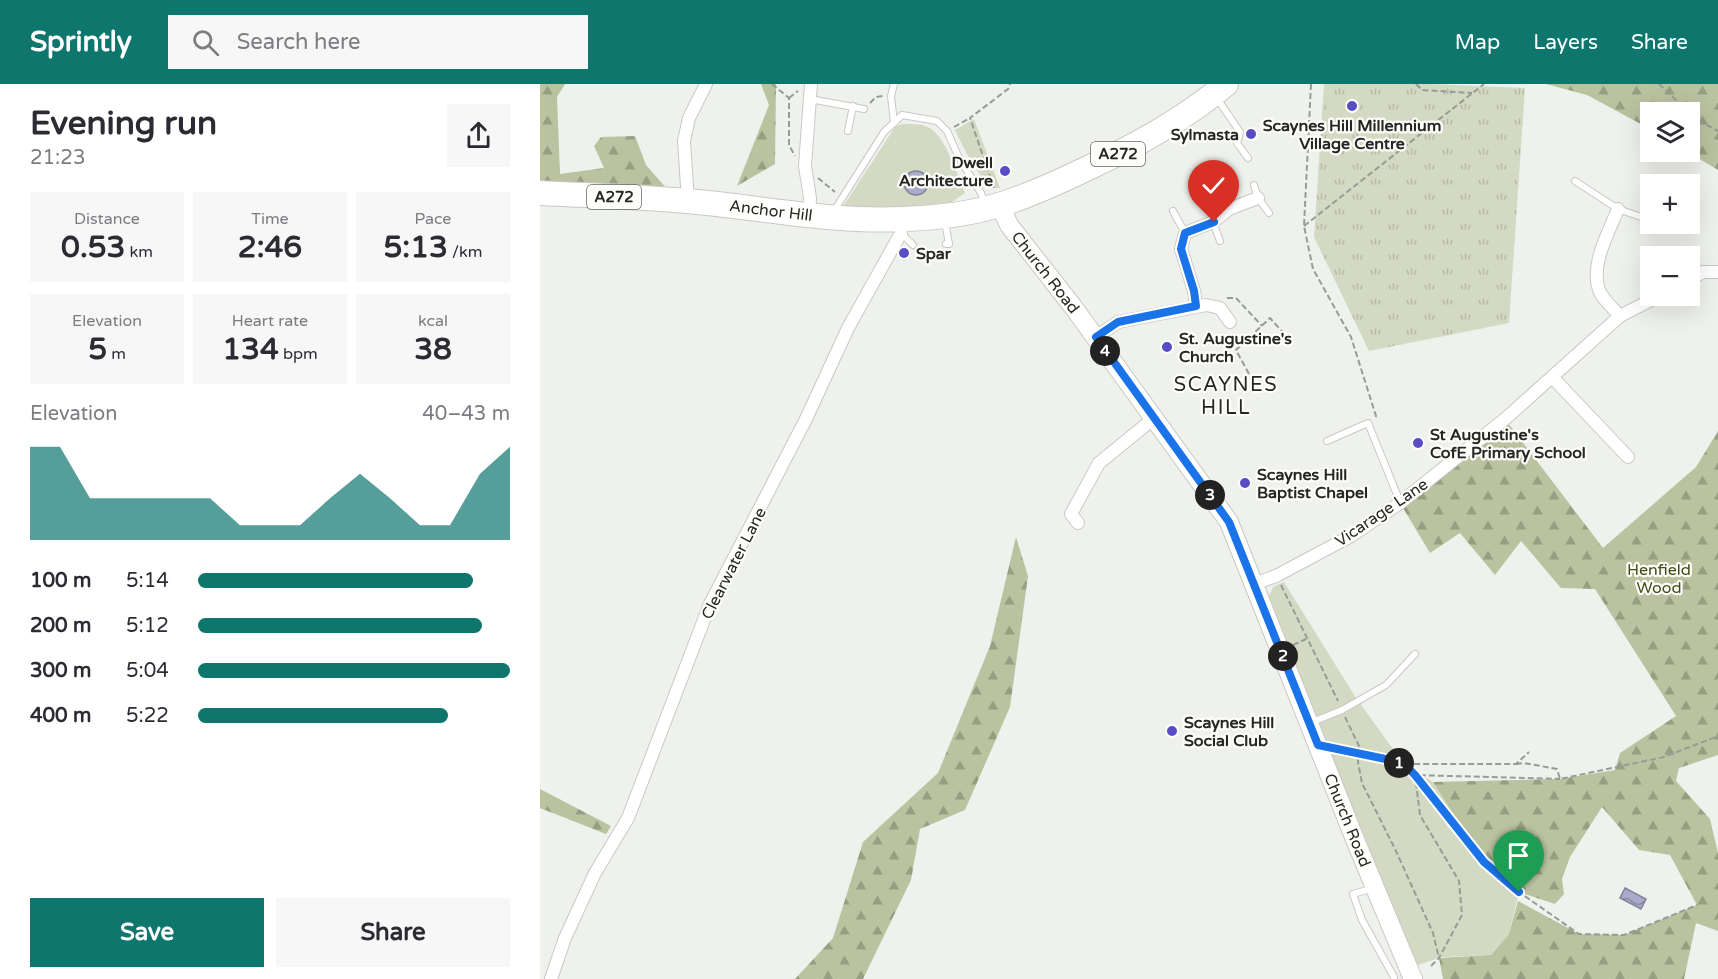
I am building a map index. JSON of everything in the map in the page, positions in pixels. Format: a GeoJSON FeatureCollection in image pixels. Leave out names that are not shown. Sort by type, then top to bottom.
{"type":"FeatureCollection","features":[{"type":"Feature","properties":{"kind":"highway","name":"A272"},"geometry":{"type":"LineString","coordinates":[[993,206],[1066,178],[1132,147],[1220,89]]}},
{"type":"Feature","properties":{"kind":"highway","name":"Anchor Hill"},"geometry":{"type":"LineString","coordinates":[[540,193],[688,201],[901,226],[993,206]]}},
{"type":"Feature","properties":{"kind":"street"},"geometry":{"type":"LineString","coordinates":[[688,201],[684,141],[689,118],[706,84]]}},
{"type":"Feature","properties":{"kind":"street"},"geometry":{"type":"LineString","coordinates":[[809,216],[810,198],[805,166],[811,84]]}},
{"type":"Feature","properties":{"kind":"street"},"geometry":{"type":"LineString","coordinates":[[1201,306],[1181,249],[1185,233],[1214,222],[1229,209],[1258,198]]}},
{"type":"Feature","properties":{"kind":"street","name":"Church Road"},"geometry":{"type":"LineString","coordinates":[[993,206],[1096,337],[1229,522],[1413,979]]}},
{"type":"Feature","properties":{"kind":"street"},"geometry":{"type":"LineString","coordinates":[[1618,209],[1602,247],[1597,268],[1599,291],[1620,316]]}},
{"type":"Feature","properties":{"kind":"street","name":"Clearwater Lane"},"geometry":{"type":"LineString","coordinates":[[551,979],[565,938],[595,873],[628,818],[710,604],[806,419],[848,328],[901,226]]}},
{"type":"Feature","properties":{"kind":"street"},"geometry":{"type":"LineString","coordinates":[[1700,274],[1718,272]]}},
{"type":"Feature","properties":{"kind":"street"},"geometry":{"type":"LineString","coordinates":[[1096,337],[1118,322],[1201,306],[1220,308],[1230,322]]}},
{"type":"Feature","properties":{"kind":"street","name":"Vicarage Lane"},"geometry":{"type":"LineString","coordinates":[[1254,584],[1276,576],[1351,536],[1400,502],[1553,378],[1620,316],[1640,306]]}},
{"type":"Feature","properties":{"kind":"street"},"geometry":{"type":"LineString","coordinates":[[1553,378],[1628,457]]}},
{"type":"Feature","properties":{"kind":"street"},"geometry":{"type":"LineString","coordinates":[[1078,523],[1071,514],[1099,463],[1153,418]]}},
{"type":"Feature","properties":{"kind":"lane"},"geometry":{"type":"LineString","coordinates":[[894,84],[891,96],[894,123]]}},
{"type":"Feature","properties":{"kind":"lane"},"geometry":{"type":"LineString","coordinates":[[1220,89],[1240,132],[1237,143],[1248,158]]}},
{"type":"Feature","properties":{"kind":"lane"},"geometry":{"type":"LineString","coordinates":[[809,99],[864,109]]}},
{"type":"Feature","properties":{"kind":"lane"},"geometry":{"type":"LineString","coordinates":[[848,131],[853,106]]}},
{"type":"Feature","properties":{"kind":"lane"},"geometry":{"type":"LineString","coordinates":[[833,218],[835,207],[884,132],[902,115],[937,121],[947,131],[959,158],[981,193],[993,206]]}},
{"type":"Feature","properties":{"kind":"lane"},"geometry":{"type":"LineString","coordinates":[[1575,181],[1618,209],[1640,217]]}},
{"type":"Feature","properties":{"kind":"lane"},"geometry":{"type":"LineString","coordinates":[[1254,185],[1258,198],[1269,213]]}},
{"type":"Feature","properties":{"kind":"lane"},"geometry":{"type":"LineString","coordinates":[[1173,211],[1185,233]]}},
{"type":"Feature","properties":{"kind":"lane"},"geometry":{"type":"LineString","coordinates":[[944,216],[949,244],[946,244]]}},
{"type":"Feature","properties":{"kind":"lane"},"geometry":{"type":"LineString","coordinates":[[1214,222],[1220,241]]}},
{"type":"Feature","properties":{"kind":"lane"},"geometry":{"type":"LineString","coordinates":[[901,226],[913,245]]}},
{"type":"Feature","properties":{"kind":"lane"},"geometry":{"type":"LineString","coordinates":[[1327,441],[1368,423],[1400,502]]}},
{"type":"Feature","properties":{"kind":"lane"},"geometry":{"type":"LineString","coordinates":[[1310,723],[1342,710],[1386,685],[1414,654]]}},
{"type":"Feature","properties":{"kind":"lane"},"geometry":{"type":"LineString","coordinates":[[1375,888],[1353,894],[1362,920],[1394,977]]}},
{"type":"Feature","properties":{"kind":"path"},"geometry":{"type":"LineString","coordinates":[[947,131],[970,118],[1010,84]]}},
{"type":"Feature","properties":{"kind":"path"},"geometry":{"type":"LineString","coordinates":[[1311,84],[1304,226],[1313,269],[1351,338],[1376,416],[1370,430]]}},
{"type":"Feature","properties":{"kind":"path"},"geometry":{"type":"LineString","coordinates":[[1416,84],[1422,90],[1472,93]]}},
{"type":"Feature","properties":{"kind":"path"},"geometry":{"type":"LineString","coordinates":[[1304,226],[1484,84]]}},
{"type":"Feature","properties":{"kind":"path"},"geometry":{"type":"LineString","coordinates":[[1659,84],[1696,119],[1718,131]]}},
{"type":"Feature","properties":{"kind":"path"},"geometry":{"type":"LineString","coordinates":[[864,109],[876,97],[891,96]]}},
{"type":"Feature","properties":{"kind":"path"},"geometry":{"type":"LineString","coordinates":[[970,118],[993,206]]}},
{"type":"Feature","properties":{"kind":"path"},"geometry":{"type":"LineString","coordinates":[[1201,306],[1217,297],[1236,298],[1262,326]]}},
{"type":"Feature","properties":{"kind":"path"},"geometry":{"type":"LineString","coordinates":[[1249,374],[1236,350],[1270,318],[1288,338]]}},
{"type":"Feature","properties":{"kind":"path"},"geometry":{"type":"LineString","coordinates":[[1276,576],[1360,748],[1358,762],[1362,783],[1396,851],[1432,933],[1439,958]]}},
{"type":"Feature","properties":{"kind":"path"},"geometry":{"type":"LineString","coordinates":[[1415,775],[1560,779],[1664,757],[1718,736]]}},
{"type":"Feature","properties":{"kind":"path"},"geometry":{"type":"LineString","coordinates":[[1318,745],[1360,752],[1404,764],[1524,763],[1557,769],[1560,779]]}},
{"type":"Feature","properties":{"kind":"path"},"geometry":{"type":"LineString","coordinates":[[1516,764],[1529,752]]}},
{"type":"Feature","properties":{"kind":"path"},"geometry":{"type":"LineString","coordinates":[[1404,764],[1484,862],[1519,892],[1579,934],[1624,935],[1697,905]]}},
{"type":"Feature","properties":{"kind":"path"},"geometry":{"type":"LineString","coordinates":[[1415,775],[1420,815],[1459,881],[1462,915],[1439,958],[1431,966]]}},
{"type":"Feature","properties":{"kind":"green space"},"geometry":{"type":"Polygon","coordinates":[[[540,84],[565,84],[557,97],[560,174],[604,168],[594,146],[601,137],[635,136],[646,165],[674,197],[540,192],[540,84]]]}},
{"type":"Feature","properties":{"kind":"green space"},"geometry":{"type":"Polygon","coordinates":[[[761,84],[776,84],[775,164],[737,186],[769,105],[761,84]]]}},
{"type":"Feature","properties":{"kind":"green space"},"geometry":{"type":"Polygon","coordinates":[[[1324,84],[1431,84],[1525,88],[1509,323],[1369,351],[1314,237],[1324,84]]]}},
{"type":"Feature","properties":{"kind":"green space"},"geometry":{"type":"Polygon","coordinates":[[[1546,84],[1718,84],[1718,170],[1700,159],[1700,102],[1640,102],[1640,124],[1587,95],[1546,84]]]}},
{"type":"Feature","properties":{"kind":"green space"},"geometry":{"type":"Polygon","coordinates":[[[974,119],[1000,188],[991,188],[980,175],[955,130],[974,119]]]}},
{"type":"Feature","properties":{"kind":"green space"},"geometry":{"type":"Polygon","coordinates":[[[902,124],[924,126],[937,134],[947,149],[965,193],[946,206],[842,208],[895,127],[902,124]]]}},
{"type":"Feature","properties":{"kind":"green space","name":"Henfield Wood"},"geometry":{"type":"Polygon","coordinates":[[[1505,419],[1603,548],[1696,467],[1718,431],[1718,755],[1679,768],[1676,781],[1710,819],[1718,853],[1718,931],[1696,923],[1684,979],[1443,979],[1439,958],[1491,955],[1509,934],[1518,901],[1579,934],[1624,935],[1697,905],[1670,855],[1639,850],[1602,807],[1570,857],[1562,879],[1564,894],[1555,904],[1519,892],[1483,862],[1433,782],[1560,779],[1615,770],[1620,753],[1676,716],[1595,589],[1561,588],[1521,541],[1495,575],[1460,533],[1430,553],[1400,503],[1505,419]]]}},
{"type":"Feature","properties":{"kind":"green space"},"geometry":{"type":"Polygon","coordinates":[[[1016,537],[1028,576],[1010,707],[965,810],[920,829],[911,880],[863,979],[795,979],[833,938],[863,842],[938,773],[990,646],[1016,537]]]}},
{"type":"Feature","properties":{"kind":"green space"},"geometry":{"type":"Polygon","coordinates":[[[1284,582],[1356,698],[1404,764],[1433,782],[1483,862],[1519,892],[1509,934],[1491,955],[1442,957],[1409,968],[1264,607],[1273,587],[1284,582]]]}},
{"type":"Feature","properties":{"kind":"green space"},"geometry":{"type":"Polygon","coordinates":[[[540,789],[611,826],[606,834],[540,808],[540,789]]]}},
{"type":"Feature","properties":{"kind":"water"},"geometry":{"type":"Polygon","coordinates":[[[916,171],[925,174],[928,183],[925,192],[916,195],[907,192],[904,183],[907,174],[916,171]]]}},
{"type":"Feature","properties":{"kind":"water"},"geometry":{"type":"Polygon","coordinates":[[[1625,888],[1646,899],[1641,909],[1620,898],[1625,888]]]}},
{"type":"Feature","properties":{"kind":"place","name":"Scaynes Hill Millennium Village Centre"},"geometry":{"type":"Point","coordinates":[1352,106]}},
{"type":"Feature","properties":{"kind":"place","name":"Sylmasta"},"geometry":{"type":"Point","coordinates":[1251,134]}},
{"type":"Feature","properties":{"kind":"place","name":"Dwell Architecture"},"geometry":{"type":"Point","coordinates":[1005,171]}},
{"type":"Feature","properties":{"kind":"place","name":"Spar"},"geometry":{"type":"Point","coordinates":[904,253]}},
{"type":"Feature","properties":{"kind":"place","name":"St. Augustine's Church"},"geometry":{"type":"Point","coordinates":[1167,347]}},
{"type":"Feature","properties":{"kind":"place","name":"St Augustine's CofE Primary School"},"geometry":{"type":"Point","coordinates":[1418,443]}},
{"type":"Feature","properties":{"kind":"place","name":"Scaynes Hill Baptist Chapel"},"geometry":{"type":"Point","coordinates":[1245,483]}},
{"type":"Feature","properties":{"kind":"place","name":"Scaynes Hill Social Club"},"geometry":{"type":"Point","coordinates":[1172,731]}},
{"type":"Feature","properties":{"kind":"district","name":"SCAYNES HILL"},"geometry":{"type":"Point","coordinates":[1226,396]}},
{"type":"Feature","properties":{"kind":"route"},"geometry":{"type":"LineString","coordinates":[[1214,222],[1185,233],[1181,249],[1194,291],[1196,306],[1118,322],[1096,337],[1229,522],[1318,745],[1360,752],[1404,764],[1484,862],[1519,892]]}}]}
